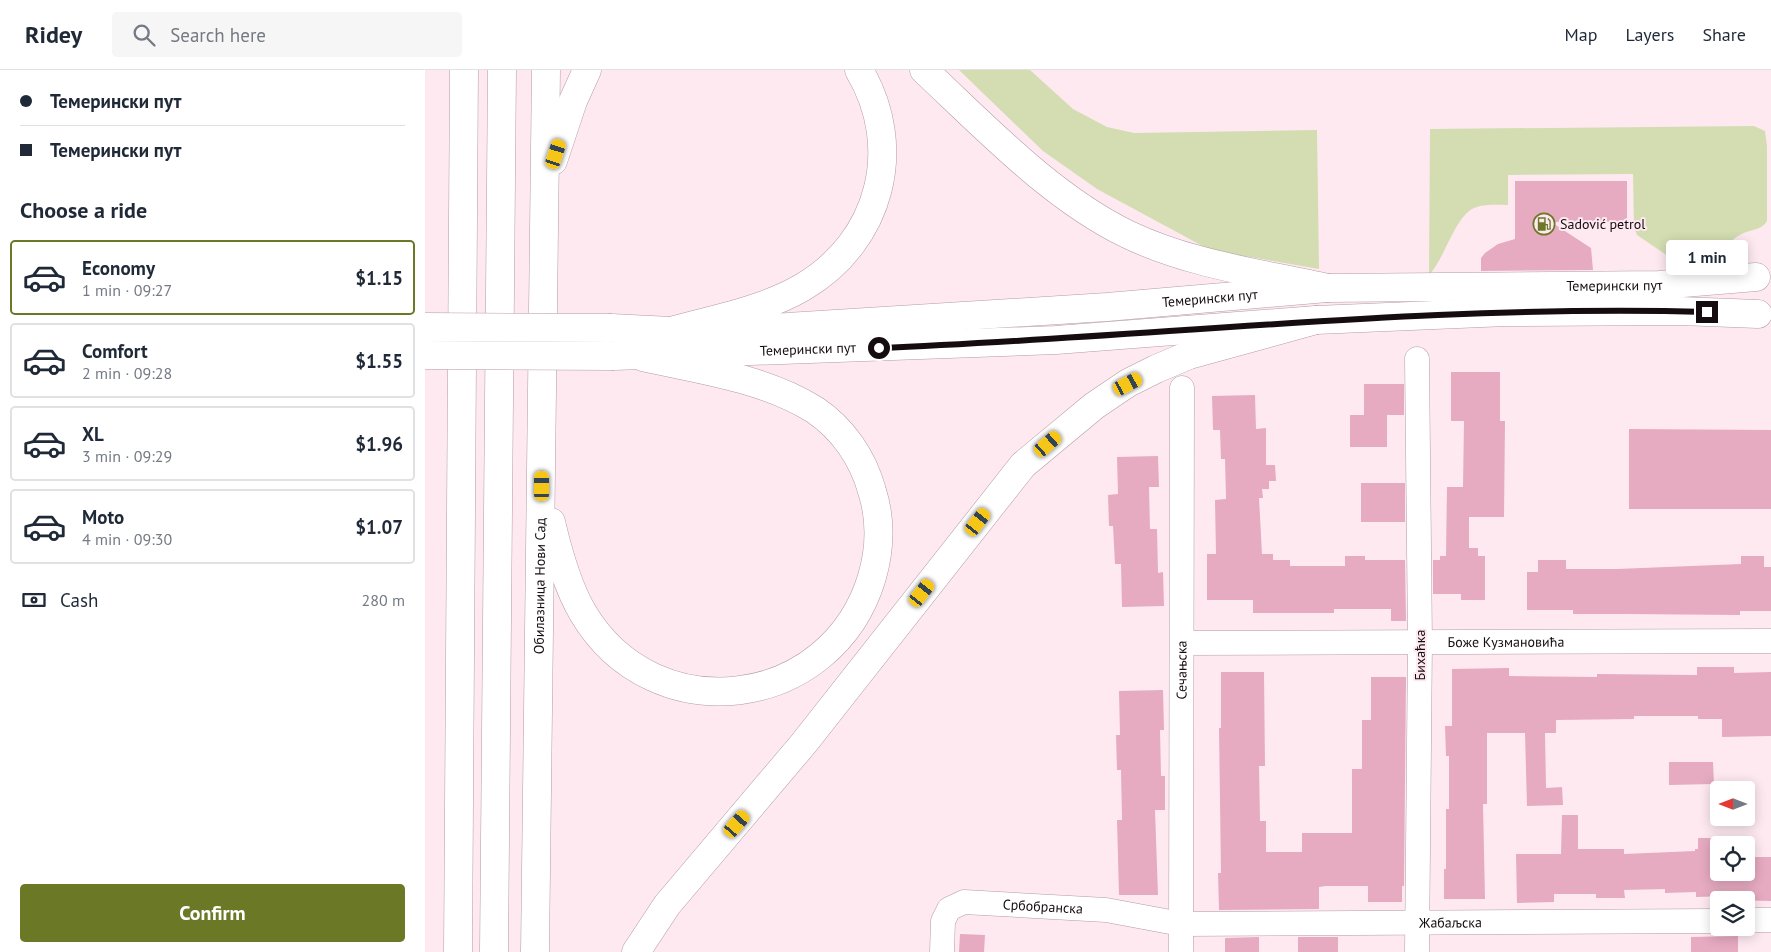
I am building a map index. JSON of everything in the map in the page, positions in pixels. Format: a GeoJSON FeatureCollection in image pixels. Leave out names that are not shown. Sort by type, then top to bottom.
{"type":"FeatureCollection","features":[{"type":"Feature","properties":{"kind":"main road"},"geometry":{"type":"LineString","coordinates":[[457,952],[464,70]]}},
{"type":"Feature","properties":{"kind":"main road"},"geometry":{"type":"LineString","coordinates":[[494,952],[502,70]]}},
{"type":"Feature","properties":{"kind":"main road","name":"Обилазница Нови Сад"},"geometry":{"type":"LineString","coordinates":[[535,952],[546,70]]}},
{"type":"Feature","properties":{"kind":"main road"},"geometry":{"type":"LineString","coordinates":[[544,189],[573,101],[587,70]]}},
{"type":"Feature","properties":{"kind":"main road"},"geometry":{"type":"LineString","coordinates":[[671,331],[785,296],[819,277],[847,250],[875,202],[882,162],[881,124],[870,89],[859,70]]}},
{"type":"Feature","properties":{"kind":"main road"},"geometry":{"type":"LineString","coordinates":[[924,70],[1053,186],[1101,220],[1136,238],[1184,256],[1327,288]]}},
{"type":"Feature","properties":{"kind":"main road"},"geometry":{"type":"LineString","coordinates":[[1764,269],[1753,296],[1765,321]]}},
{"type":"Feature","properties":{"kind":"main road","name":"Темерински пут"},"geometry":{"type":"LineString","coordinates":[[425,327],[611,328],[671,331],[787,327],[1089,308],[1327,288],[1659,285],[1764,269]]}},
{"type":"Feature","properties":{"kind":"main road","name":"Темерински пут"},"geometry":{"type":"LineString","coordinates":[[425,355],[643,357],[1057,340],[1317,320],[1506,312],[1680,311],[1765,321]]}},
{"type":"Feature","properties":{"kind":"main road"},"geometry":{"type":"LineString","coordinates":[[635,952],[667,905],[791,758],[1023,466],[1094,406],[1156,369],[1189,355],[1317,320]]}},
{"type":"Feature","properties":{"kind":"main road"},"geometry":{"type":"LineString","coordinates":[[542,486],[560,557],[582,613],[609,647],[647,674],[670,685],[697,692],[740,691],[774,682],[798,671],[810,664],[840,638],[857,613],[867,593],[878,549],[878,515],[875,500],[870,481],[855,451],[828,420],[805,405],[779,392],[744,380],[643,357]]}},
{"type":"Feature","properties":{"kind":"street","name":"Бихаћка"},"geometry":{"type":"LineString","coordinates":[[1417,359],[1420,642],[1417,952]]}},
{"type":"Feature","properties":{"kind":"street","name":"Сечањска"},"geometry":{"type":"LineString","coordinates":[[1181,952],[1182,388]]}},
{"type":"Feature","properties":{"kind":"street","name":"Боже Кузмановића"},"geometry":{"type":"LineString","coordinates":[[1181,643],[1771,641]]}},
{"type":"Feature","properties":{"kind":"street","name":"Србобранска"},"geometry":{"type":"LineString","coordinates":[[942,952],[943,921],[949,909],[964,902],[1106,910],[1181,924]]}},
{"type":"Feature","properties":{"kind":"street","name":"Жабаљска"},"geometry":{"type":"LineString","coordinates":[[1181,924],[1418,924],[1710,920]]}},
{"type":"Feature","properties":{"kind":"street"},"geometry":{"type":"LineString","coordinates":[[1755,920],[1771,920]]}},
{"type":"Feature","properties":{"kind":"green space"},"geometry":{"type":"Polygon","coordinates":[[[959,70],[1030,70],[1073,109],[1107,127],[1134,133],[1317,130],[1319,269],[1210,250],[1097,189],[1043,151],[959,70]]]}},
{"type":"Feature","properties":{"kind":"green space"},"geometry":{"type":"Polygon","coordinates":[[[1754,126],[1765,131],[1767,146],[1767,221],[1762,227],[1744,233],[1725,247],[1709,275],[1687,269],[1637,235],[1634,227],[1633,174],[1508,175],[1508,205],[1484,205],[1470,211],[1463,217],[1429,275],[1430,129],[1754,126]]]}},
{"type":"Feature","properties":{"kind":"building"},"geometry":{"type":"Polygon","coordinates":[[[1515,181],[1627,181],[1627,222],[1551,222],[1591,248],[1593,270],[1481,271],[1481,258],[1485,253],[1498,244],[1515,239],[1515,181]]]}},
{"type":"Feature","properties":{"kind":"building"},"geometry":{"type":"Polygon","coordinates":[[[1451,372],[1500,372],[1500,421],[1505,421],[1504,517],[1469,517],[1469,548],[1478,548],[1478,556],[1485,556],[1485,600],[1461,600],[1461,594],[1433,594],[1433,560],[1440,560],[1440,556],[1446,556],[1447,487],[1463,487],[1464,421],[1451,421],[1451,372]]]}},
{"type":"Feature","properties":{"kind":"building"},"geometry":{"type":"Polygon","coordinates":[[[1364,384],[1404,384],[1404,415],[1387,415],[1387,447],[1350,447],[1350,415],[1364,415],[1364,384]]]}},
{"type":"Feature","properties":{"kind":"building"},"geometry":{"type":"Polygon","coordinates":[[[1255,395],[1256,429],[1266,428],[1266,465],[1275,465],[1276,481],[1269,481],[1269,489],[1262,489],[1263,498],[1259,498],[1262,554],[1273,554],[1273,560],[1290,560],[1290,566],[1345,566],[1345,556],[1365,556],[1365,560],[1405,560],[1406,621],[1391,621],[1391,609],[1334,609],[1334,613],[1253,613],[1253,600],[1207,600],[1207,554],[1216,554],[1215,500],[1226,499],[1225,459],[1221,459],[1220,430],[1213,430],[1212,396],[1255,395]]]}},
{"type":"Feature","properties":{"kind":"building"},"geometry":{"type":"Polygon","coordinates":[[[1629,429],[1771,430],[1771,509],[1629,509],[1629,429]]]}},
{"type":"Feature","properties":{"kind":"building"},"geometry":{"type":"Polygon","coordinates":[[[1158,456],[1159,487],[1149,487],[1150,529],[1157,529],[1158,573],[1163,572],[1164,606],[1122,607],[1121,564],[1115,564],[1113,526],[1109,526],[1108,495],[1118,494],[1117,457],[1158,456]]]}},
{"type":"Feature","properties":{"kind":"building"},"geometry":{"type":"Polygon","coordinates":[[[1361,483],[1405,483],[1405,522],[1361,522],[1361,483]]]}},
{"type":"Feature","properties":{"kind":"building"},"geometry":{"type":"Polygon","coordinates":[[[1741,556],[1764,556],[1764,567],[1771,567],[1771,611],[1740,611],[1740,615],[1573,614],[1573,610],[1527,610],[1527,572],[1538,572],[1538,560],[1566,560],[1566,569],[1617,569],[1741,564],[1741,556]]]}},
{"type":"Feature","properties":{"kind":"building"},"geometry":{"type":"Polygon","coordinates":[[[1697,667],[1734,667],[1734,673],[1771,672],[1771,736],[1722,737],[1722,719],[1698,719],[1698,716],[1634,716],[1634,719],[1556,720],[1556,733],[1545,733],[1546,788],[1562,787],[1563,805],[1527,806],[1525,733],[1487,733],[1487,804],[1483,804],[1485,899],[1444,899],[1446,809],[1449,809],[1449,756],[1446,756],[1445,726],[1452,726],[1452,669],[1509,668],[1509,676],[1597,677],[1597,674],[1697,675],[1697,667]]]}},
{"type":"Feature","properties":{"kind":"building"},"geometry":{"type":"Polygon","coordinates":[[[1221,672],[1264,672],[1265,766],[1259,766],[1260,821],[1266,821],[1266,852],[1302,852],[1302,833],[1352,833],[1352,769],[1362,769],[1362,720],[1371,720],[1371,677],[1406,677],[1404,886],[1402,886],[1402,902],[1368,902],[1368,886],[1326,886],[1319,887],[1319,909],[1219,910],[1218,873],[1221,873],[1219,728],[1221,728],[1221,672]]]}},
{"type":"Feature","properties":{"kind":"building"},"geometry":{"type":"Polygon","coordinates":[[[1163,690],[1164,730],[1160,730],[1161,776],[1165,776],[1165,810],[1155,810],[1158,895],[1119,895],[1117,820],[1122,820],[1121,770],[1117,770],[1116,735],[1120,735],[1119,691],[1163,690]]]}},
{"type":"Feature","properties":{"kind":"building"},"geometry":{"type":"Polygon","coordinates":[[[1669,762],[1713,762],[1714,781],[1710,781],[1710,784],[1669,785],[1669,762]]]}},
{"type":"Feature","properties":{"kind":"building"},"geometry":{"type":"Polygon","coordinates":[[[1562,815],[1578,815],[1578,849],[1624,849],[1624,854],[1695,851],[1695,849],[1698,849],[1698,838],[1710,838],[1710,881],[1755,881],[1755,857],[1771,857],[1771,901],[1755,901],[1755,891],[1710,891],[1710,897],[1696,897],[1696,892],[1665,893],[1665,889],[1624,890],[1625,898],[1596,898],[1596,894],[1554,894],[1554,902],[1517,903],[1516,854],[1561,854],[1562,815]]]}},
{"type":"Feature","properties":{"kind":"building"},"geometry":{"type":"Polygon","coordinates":[[[960,934],[985,935],[984,952],[959,952],[960,934]]]}},
{"type":"Feature","properties":{"kind":"building"},"geometry":{"type":"Polygon","coordinates":[[[1738,936],[1738,952],[1691,952],[1691,937],[1738,936]]]}},
{"type":"Feature","properties":{"kind":"building"},"geometry":{"type":"Polygon","coordinates":[[[1259,937],[1259,952],[1225,952],[1225,938],[1259,937]]]}},
{"type":"Feature","properties":{"kind":"building"},"geometry":{"type":"Polygon","coordinates":[[[1298,937],[1338,937],[1338,952],[1298,952],[1298,937]]]}},
{"type":"Feature","properties":{"kind":"place","name":"Sadović petrol"},"geometry":{"type":"Point","coordinates":[1544,224]}},
{"type":"Feature","properties":{"kind":"route"},"geometry":{"type":"LineString","coordinates":[[879,348],[1057,340],[1317,320],[1506,312],[1707,312]]}}]}
